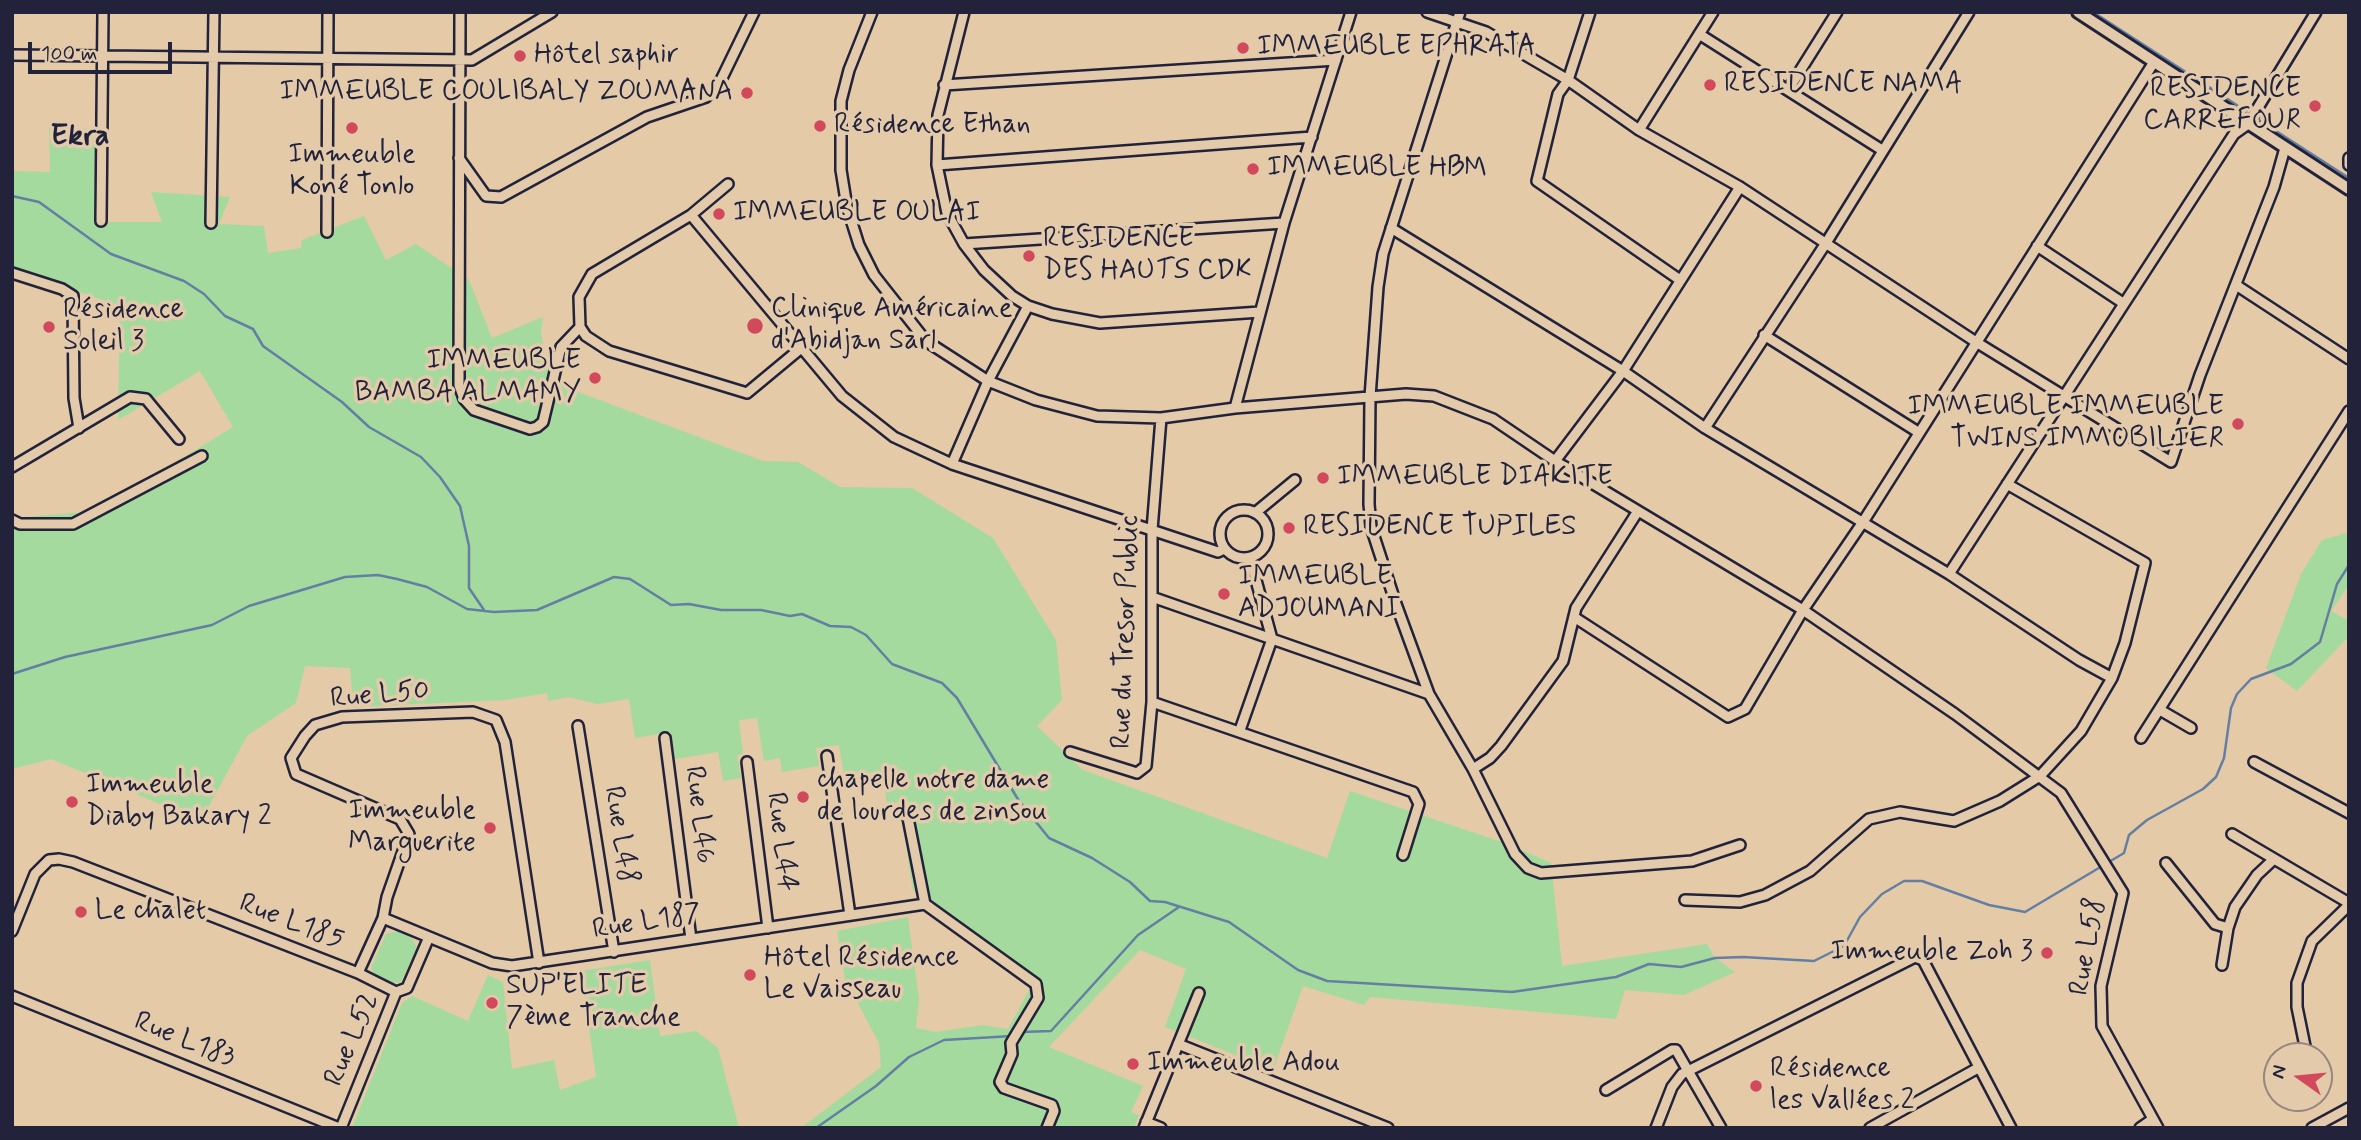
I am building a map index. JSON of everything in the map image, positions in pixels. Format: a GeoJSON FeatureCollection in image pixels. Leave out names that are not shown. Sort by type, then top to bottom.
{"type":"FeatureCollection","features":[{"type":"Feature","properties":{"kind":"street"},"geometry":{"type":"LineString","coordinates":[[101,221],[103,12]]}},
{"type":"Feature","properties":{"kind":"street"},"geometry":{"type":"LineString","coordinates":[[211,223],[214,12]]}},
{"type":"Feature","properties":{"kind":"street"},"geometry":{"type":"LineString","coordinates":[[327,232],[328,12]]}},
{"type":"Feature","properties":{"kind":"street"},"geometry":{"type":"LineString","coordinates":[[460,12],[459,385],[464,399],[474,410],[530,429],[537,427],[543,422],[561,347],[580,327]]}},
{"type":"Feature","properties":{"kind":"street"},"geometry":{"type":"LineString","coordinates":[[12,55],[475,59],[552,12]]}},
{"type":"Feature","properties":{"kind":"street"},"geometry":{"type":"LineString","coordinates":[[458,157],[486,196],[501,197],[647,117],[706,97],[722,80],[754,12]]}},
{"type":"Feature","properties":{"kind":"street"},"geometry":{"type":"LineString","coordinates":[[873,12],[849,69],[841,101],[841,170],[855,233],[874,275],[926,341],[988,381],[1077,411],[1122,418],[1161,418],[1235,408],[1421,394],[1447,400],[1493,419],[1555,460],[1803,610],[2040,776]]}},
{"type":"Feature","properties":{"kind":"street"},"geometry":{"type":"LineString","coordinates":[[964,12],[937,115],[937,165],[947,213],[964,244],[984,270],[1012,296],[1028,306],[1100,323],[1260,312]]}},
{"type":"Feature","properties":{"kind":"street"},"geometry":{"type":"LineString","coordinates":[[1235,408],[1284,223],[1351,12]]}},
{"type":"Feature","properties":{"kind":"street"},"geometry":{"type":"LineString","coordinates":[[1427,12],[1486,32],[1568,80],[1639,130],[1740,187],[1976,342],[2171,462],[2200,375],[2274,187],[2285,148]]}},
{"type":"Feature","properties":{"kind":"street"},"geometry":{"type":"LineString","coordinates":[[1460,12],[1391,228],[1378,287],[1370,397],[1371,527],[1429,694],[1473,769],[1515,854],[1528,868],[1541,873],[1692,861],[1740,845]]}},
{"type":"Feature","properties":{"kind":"street"},"geometry":{"type":"LineString","coordinates":[[1590,12],[1568,80],[1558,94],[1537,181],[1680,280]]}},
{"type":"Feature","properties":{"kind":"street"},"geometry":{"type":"LineString","coordinates":[[1639,130],[1713,12]]}},
{"type":"Feature","properties":{"kind":"street"},"geometry":{"type":"LineString","coordinates":[[1788,90],[1838,12]]}},
{"type":"Feature","properties":{"kind":"street"},"geometry":{"type":"LineString","coordinates":[[1705,429],[1826,243],[1969,12]]}},
{"type":"Feature","properties":{"kind":"street"},"geometry":{"type":"LineString","coordinates":[[2078,12],[2349,189]]}},
{"type":"Feature","properties":{"kind":"street"},"geometry":{"type":"LineString","coordinates":[[1950,574],[2234,134],[2248,124],[2316,12]]}},
{"type":"Feature","properties":{"kind":"street"},"geometry":{"type":"LineString","coordinates":[[1699,34],[1882,150]]}},
{"type":"Feature","properties":{"kind":"street"},"geometry":{"type":"LineString","coordinates":[[944,85],[1336,60]]}},
{"type":"Feature","properties":{"kind":"street"},"geometry":{"type":"LineString","coordinates":[[1574,617],[1728,717],[1745,709],[1803,610],[1863,522],[2154,62]]}},
{"type":"Feature","properties":{"kind":"street"},"geometry":{"type":"LineString","coordinates":[[937,165],[1312,137]]}},
{"type":"Feature","properties":{"kind":"street"},"geometry":{"type":"LineString","coordinates":[[2349,158],[2349,165]]}},
{"type":"Feature","properties":{"kind":"street"},"geometry":{"type":"LineString","coordinates":[[729,184],[691,215],[592,274],[579,298],[580,327],[586,336],[618,355],[747,393],[800,349]]}},
{"type":"Feature","properties":{"kind":"street"},"geometry":{"type":"LineString","coordinates":[[1555,460],[1622,371],[1740,187]]}},
{"type":"Feature","properties":{"kind":"street"},"geometry":{"type":"LineString","coordinates":[[691,215],[800,349],[842,396],[866,417],[920,452],[1218,552],[1224,549]]}},
{"type":"Feature","properties":{"kind":"street"},"geometry":{"type":"LineString","coordinates":[[964,244],[1284,223]]}},
{"type":"Feature","properties":{"kind":"street"},"geometry":{"type":"LineString","coordinates":[[1391,228],[1622,371],[1705,429],[1950,574],[2079,660],[2112,678]]}},
{"type":"Feature","properties":{"kind":"street"},"geometry":{"type":"LineString","coordinates":[[2037,246],[2123,303]]}},
{"type":"Feature","properties":{"kind":"street"},"geometry":{"type":"LineString","coordinates":[[12,273],[62,289],[73,296],[74,398],[79,428]]}},
{"type":"Feature","properties":{"kind":"street"},"geometry":{"type":"LineString","coordinates":[[2236,285],[2349,359]]}},
{"type":"Feature","properties":{"kind":"street"},"geometry":{"type":"LineString","coordinates":[[951,464],[988,381],[1028,306]]}},
{"type":"Feature","properties":{"kind":"street"},"geometry":{"type":"LineString","coordinates":[[1764,335],[1918,432]]}},
{"type":"Feature","properties":{"kind":"street"},"geometry":{"type":"LineString","coordinates":[[12,467],[130,397],[137,396],[153,405],[179,439]]}},
{"type":"Feature","properties":{"kind":"street"},"geometry":{"type":"LineString","coordinates":[[2141,738],[2349,411]]}},
{"type":"Feature","properties":{"kind":"street","name":"Rue du Tresor Public"},"geometry":{"type":"LineString","coordinates":[[1070,752],[1137,773],[1146,766],[1152,702],[1152,530],[1161,418]]}},
{"type":"Feature","properties":{"kind":"street"},"geometry":{"type":"LineString","coordinates":[[12,520],[20,524],[73,524],[202,456]]}},
{"type":"Feature","properties":{"kind":"street"},"geometry":{"type":"LineString","coordinates":[[1255,513],[1295,480]]}},
{"type":"Feature","properties":{"kind":"street"},"geometry":{"type":"LineString","coordinates":[[1685,900],[1752,900],[1810,871],[1870,819],[1900,812],[1954,821],[2000,801],[2040,776],[2081,730],[2112,678],[2132,622],[2145,564],[2007,484]]}},
{"type":"Feature","properties":{"kind":"street"},"geometry":{"type":"LineString","coordinates":[[1239,510],[1255,513],[1262,518],[1268,533],[1263,548],[1250,558],[1236,557],[1224,549],[1219,533],[1225,518],[1239,510]]}},
{"type":"Feature","properties":{"kind":"street"},"geometry":{"type":"LineString","coordinates":[[1473,769],[1496,752],[1563,661],[1576,608],[1638,510]]}},
{"type":"Feature","properties":{"kind":"street"},"geometry":{"type":"LineString","coordinates":[[1240,730],[1272,639],[1250,558]]}},
{"type":"Feature","properties":{"kind":"street"},"geometry":{"type":"LineString","coordinates":[[1152,597],[1429,694]]}},
{"type":"Feature","properties":{"kind":"street"},"geometry":{"type":"LineString","coordinates":[[1152,702],[1240,730],[1413,792],[1419,804],[1402,855]]}},
{"type":"Feature","properties":{"kind":"street"},"geometry":{"type":"LineString","coordinates":[[2160,710],[2191,728]]}},
{"type":"Feature","properties":{"kind":"street","name":"Rue L50"},"geometry":{"type":"LineString","coordinates":[[358,974],[383,918],[387,897],[407,844],[406,825],[400,819],[296,774],[291,758],[294,749],[315,725],[327,720],[486,714],[496,720],[505,742],[540,963]]}},
{"type":"Feature","properties":{"kind":"street","name":"Rue L48"},"geometry":{"type":"LineString","coordinates":[[578,726],[614,951]]}},
{"type":"Feature","properties":{"kind":"street","name":"Rue L46"},"geometry":{"type":"LineString","coordinates":[[665,738],[691,939]]}},
{"type":"Feature","properties":{"kind":"street"},"geometry":{"type":"LineString","coordinates":[[827,756],[850,915]]}},
{"type":"Feature","properties":{"kind":"street","name":"Rue L44"},"geometry":{"type":"LineString","coordinates":[[747,762],[768,928]]}},
{"type":"Feature","properties":{"kind":"street"},"geometry":{"type":"LineString","coordinates":[[2255,762],[2347,808]]}},
{"type":"Feature","properties":{"kind":"street","name":"Rue L58"},"geometry":{"type":"LineString","coordinates":[[2040,776],[2061,793],[2121,885],[2123,898],[2101,986],[2102,1026],[2156,1124]]}},
{"type":"Feature","properties":{"kind":"street"},"geometry":{"type":"LineString","coordinates":[[908,818],[925,904],[1036,984],[1038,998],[1011,1043],[1012,1054],[1000,1082],[1004,1088],[1052,1105],[1054,1111],[1047,1128]]}},
{"type":"Feature","properties":{"kind":"street"},"geometry":{"type":"LineString","coordinates":[[2232,834],[2349,904],[2312,941],[2297,984],[2297,1007],[2304,1042]]}},
{"type":"Feature","properties":{"kind":"street"},"geometry":{"type":"LineString","coordinates":[[2222,965],[2228,928],[2246,889],[2274,859]]}},
{"type":"Feature","properties":{"kind":"street","name":"Rue L185"},"geometry":{"type":"LineString","coordinates":[[12,931],[35,874],[49,860],[74,862],[358,974],[396,992]]}},
{"type":"Feature","properties":{"kind":"street"},"geometry":{"type":"LineString","coordinates":[[2166,863],[2216,924],[2228,928]]}},
{"type":"Feature","properties":{"kind":"street","name":"Rue L187"},"geometry":{"type":"LineString","coordinates":[[383,918],[502,966],[540,963],[925,904]]}},
{"type":"Feature","properties":{"kind":"street","name":"Rue L52"},"geometry":{"type":"LineString","coordinates":[[340,1128],[396,992],[407,988],[429,937]]}},
{"type":"Feature","properties":{"kind":"street"},"geometry":{"type":"LineString","coordinates":[[1656,1128],[1676,1080],[1915,957],[1923,960],[2011,1128]]}},
{"type":"Feature","properties":{"kind":"street"},"geometry":{"type":"LineString","coordinates":[[1161,1128],[1145,1125],[1199,993]]}},
{"type":"Feature","properties":{"kind":"street","name":"Rue L183"},"geometry":{"type":"LineString","coordinates":[[12,996],[340,1128]]}},
{"type":"Feature","properties":{"kind":"street"},"geometry":{"type":"LineString","coordinates":[[1178,1044],[1388,1128]]}},
{"type":"Feature","properties":{"kind":"street"},"geometry":{"type":"LineString","coordinates":[[1606,1090],[1672,1049],[1679,1053],[1721,1128]]}},
{"type":"Feature","properties":{"kind":"street"},"geometry":{"type":"LineString","coordinates":[[1870,1128],[1978,1068]]}},
{"type":"Feature","properties":{"kind":"street"},"geometry":{"type":"LineString","coordinates":[[2312,1128],[2349,1108]]}},
{"type":"Feature","properties":{"kind":"street"},"geometry":{"type":"LineString","coordinates":[[2140,1128],[2156,1124]]}},
{"type":"Feature","properties":{"kind":"green space"},"geometry":{"type":"Polygon","coordinates":[[[49,128],[107,129],[107,222],[162,222],[151,192],[230,197],[219,224],[264,226],[268,253],[301,248],[302,240],[364,216],[386,260],[416,244],[469,280],[492,338],[543,317],[541,332],[546,364],[562,386],[763,461],[798,462],[840,487],[912,488],[993,538],[1056,640],[1062,700],[1037,726],[1083,770],[1327,858],[1350,791],[1508,844],[1551,863],[1562,966],[1707,944],[1715,958],[1735,972],[1684,995],[1625,990],[1616,1019],[1370,997],[1364,1005],[1303,986],[1273,1070],[1165,1027],[1186,969],[1140,950],[1049,1047],[1143,1086],[1131,1112],[1139,1115],[1134,1128],[794,1128],[805,1125],[881,1067],[879,1043],[845,979],[837,931],[908,917],[919,999],[916,1028],[936,1032],[982,1025],[1008,1029],[1033,983],[934,911],[913,890],[899,802],[887,804],[882,771],[844,776],[839,745],[816,748],[819,766],[782,772],[780,758],[764,761],[757,718],[739,720],[743,754],[737,755],[741,778],[723,781],[718,752],[675,759],[671,732],[635,738],[629,699],[597,704],[569,697],[548,701],[547,693],[505,700],[353,707],[350,668],[305,666],[296,703],[247,736],[201,821],[51,759],[12,769],[12,518],[96,511],[233,427],[200,371],[118,420],[120,306],[12,269],[12,171],[50,172],[49,128]]]}},
{"type":"Feature","properties":{"kind":"green space"},"geometry":{"type":"Polygon","coordinates":[[[2346,533],[2349,535],[2349,585],[2331,611],[2349,621],[2349,636],[2297,691],[2266,668],[2301,574],[2322,540],[2346,533]]]}},
{"type":"Feature","properties":{"kind":"green space"},"geometry":{"type":"Polygon","coordinates":[[[399,931],[411,936],[417,948],[401,982],[389,984],[377,979],[371,968],[386,934],[399,931]]]}},
{"type":"Feature","properties":{"kind":"green space"},"geometry":{"type":"Polygon","coordinates":[[[650,960],[660,1036],[696,1031],[718,1048],[739,1128],[352,1128],[402,1003],[412,996],[468,1021],[488,975],[503,982],[512,1069],[554,1060],[560,1090],[596,1077],[581,971],[650,960]]]}},
{"type":"Feature","properties":{"kind":"waterway"},"geometry":{"type":"LineString","coordinates":[[2093,12],[2246,111]]}},
{"type":"Feature","properties":{"kind":"waterway"},"geometry":{"type":"LineString","coordinates":[[2259,120],[2349,178]]}},
{"type":"Feature","properties":{"kind":"waterway"},"geometry":{"type":"LineString","coordinates":[[12,196],[39,202],[111,254],[184,281],[204,294],[225,316],[253,329],[263,346],[342,402],[369,427],[421,457],[440,477],[460,506],[469,546],[469,588],[484,610]]}},
{"type":"Feature","properties":{"kind":"waterway"},"geometry":{"type":"LineString","coordinates":[[12,674],[65,657],[212,625],[249,606],[345,577],[378,575],[397,579],[427,587],[467,609],[494,612],[537,610],[614,577],[630,579],[671,605],[689,604],[721,610],[761,610],[790,616],[802,614],[830,626],[851,627],[866,635],[892,664],[942,683],[957,698],[1019,801],[1049,838],[1092,858],[1130,882],[1150,901],[1165,902],[1229,922],[1298,970],[1327,981],[1512,992],[1616,977],[1649,964],[1681,967],[1715,958],[1743,957],[1814,961],[1844,946],[1860,917],[1882,894],[1904,881],[1922,881],[1989,905],[2025,912],[2124,853],[2129,835],[2147,820],[2203,789],[2216,777],[2224,758],[2231,708],[2237,694],[2251,679],[2291,664],[2320,642],[2337,584],[2349,565]]}},
{"type":"Feature","properties":{"kind":"waterway"},"geometry":{"type":"LineString","coordinates":[[1021,1032],[1051,1031],[1138,935],[1179,907]]}},
{"type":"Feature","properties":{"kind":"waterway"},"geometry":{"type":"LineString","coordinates":[[816,1128],[876,1086],[909,1057],[944,1040],[1012,1036]]}},
{"type":"Feature","properties":{"kind":"place","name":"IMMEUBLE EPHRATA"},"geometry":{"type":"Point","coordinates":[1243,48]}},
{"type":"Feature","properties":{"kind":"place","name":"Hôtel saphir"},"geometry":{"type":"Point","coordinates":[520,56]}},
{"type":"Feature","properties":{"kind":"place","name":"RESIDENCE NAMA"},"geometry":{"type":"Point","coordinates":[1710,85]}},
{"type":"Feature","properties":{"kind":"place","name":"IMMEUBLE COULIBALY ZOUMANA"},"geometry":{"type":"Point","coordinates":[747,93]}},
{"type":"Feature","properties":{"kind":"place","name":"RESIDENCE CARREFOUR"},"geometry":{"type":"Point","coordinates":[2315,106]}},
{"type":"Feature","properties":{"kind":"place","name":"Résidence Ethan"},"geometry":{"type":"Point","coordinates":[820,126]}},
{"type":"Feature","properties":{"kind":"place","name":"Immeuble Koné Tonlo"},"geometry":{"type":"Point","coordinates":[352,128]}},
{"type":"Feature","properties":{"kind":"place","name":"IMMEUBLE HBM"},"geometry":{"type":"Point","coordinates":[1253,169]}},
{"type":"Feature","properties":{"kind":"place","name":"IMMEUBLE OULAI"},"geometry":{"type":"Point","coordinates":[719,214]}},
{"type":"Feature","properties":{"kind":"place","name":"RESIDENCE DES HAUTS CDK"},"geometry":{"type":"Point","coordinates":[1029,256]}},
{"type":"Feature","properties":{"kind":"place","name":"Clinique Américaine d'Abidjan Sarl"},"geometry":{"type":"Point","coordinates":[755,326]}},
{"type":"Feature","properties":{"kind":"place","name":"Résidence Soleil 3"},"geometry":{"type":"Point","coordinates":[49,327]}},
{"type":"Feature","properties":{"kind":"place","name":"IMMEUBLE BAMBA ALMAMY"},"geometry":{"type":"Point","coordinates":[595,378]}},
{"type":"Feature","properties":{"kind":"place","name":"IMMEUBLE IMMEUBLE TWINS IMMOBILIER"},"geometry":{"type":"Point","coordinates":[2238,424]}},
{"type":"Feature","properties":{"kind":"place","name":"IMMEUBLE DIAKITE"},"geometry":{"type":"Point","coordinates":[1323,478]}},
{"type":"Feature","properties":{"kind":"place","name":"RESIDENCE TUPILES"},"geometry":{"type":"Point","coordinates":[1289,528]}},
{"type":"Feature","properties":{"kind":"place","name":"IMMEUBLE ADJOUMANI"},"geometry":{"type":"Point","coordinates":[1224,594]}},
{"type":"Feature","properties":{"kind":"place","name":"chapelle notre dame de lourdes de zinsou"},"geometry":{"type":"Point","coordinates":[803,797]}},
{"type":"Feature","properties":{"kind":"place","name":"Immeuble Diaby Bakary 2"},"geometry":{"type":"Point","coordinates":[72,802]}},
{"type":"Feature","properties":{"kind":"place","name":"Immeuble Marguerite"},"geometry":{"type":"Point","coordinates":[490,828]}},
{"type":"Feature","properties":{"kind":"place","name":"Le chalet"},"geometry":{"type":"Point","coordinates":[81,912]}},
{"type":"Feature","properties":{"kind":"place","name":"Immeuble Zoh 3"},"geometry":{"type":"Point","coordinates":[2047,953]}},
{"type":"Feature","properties":{"kind":"place","name":"Hôtel Résidence Le Vaisseau"},"geometry":{"type":"Point","coordinates":[750,975]}},
{"type":"Feature","properties":{"kind":"place","name":"SUP'ELITE 7ème Tranche"},"geometry":{"type":"Point","coordinates":[492,1003]}},
{"type":"Feature","properties":{"kind":"place","name":"Immeuble Adou"},"geometry":{"type":"Point","coordinates":[1133,1064]}},
{"type":"Feature","properties":{"kind":"place","name":"Résidence les Vallées 2"},"geometry":{"type":"Point","coordinates":[1756,1086]}},
{"type":"Feature","properties":{"kind":"district","name":"Ekra"},"geometry":{"type":"Point","coordinates":[80,138]}}]}
